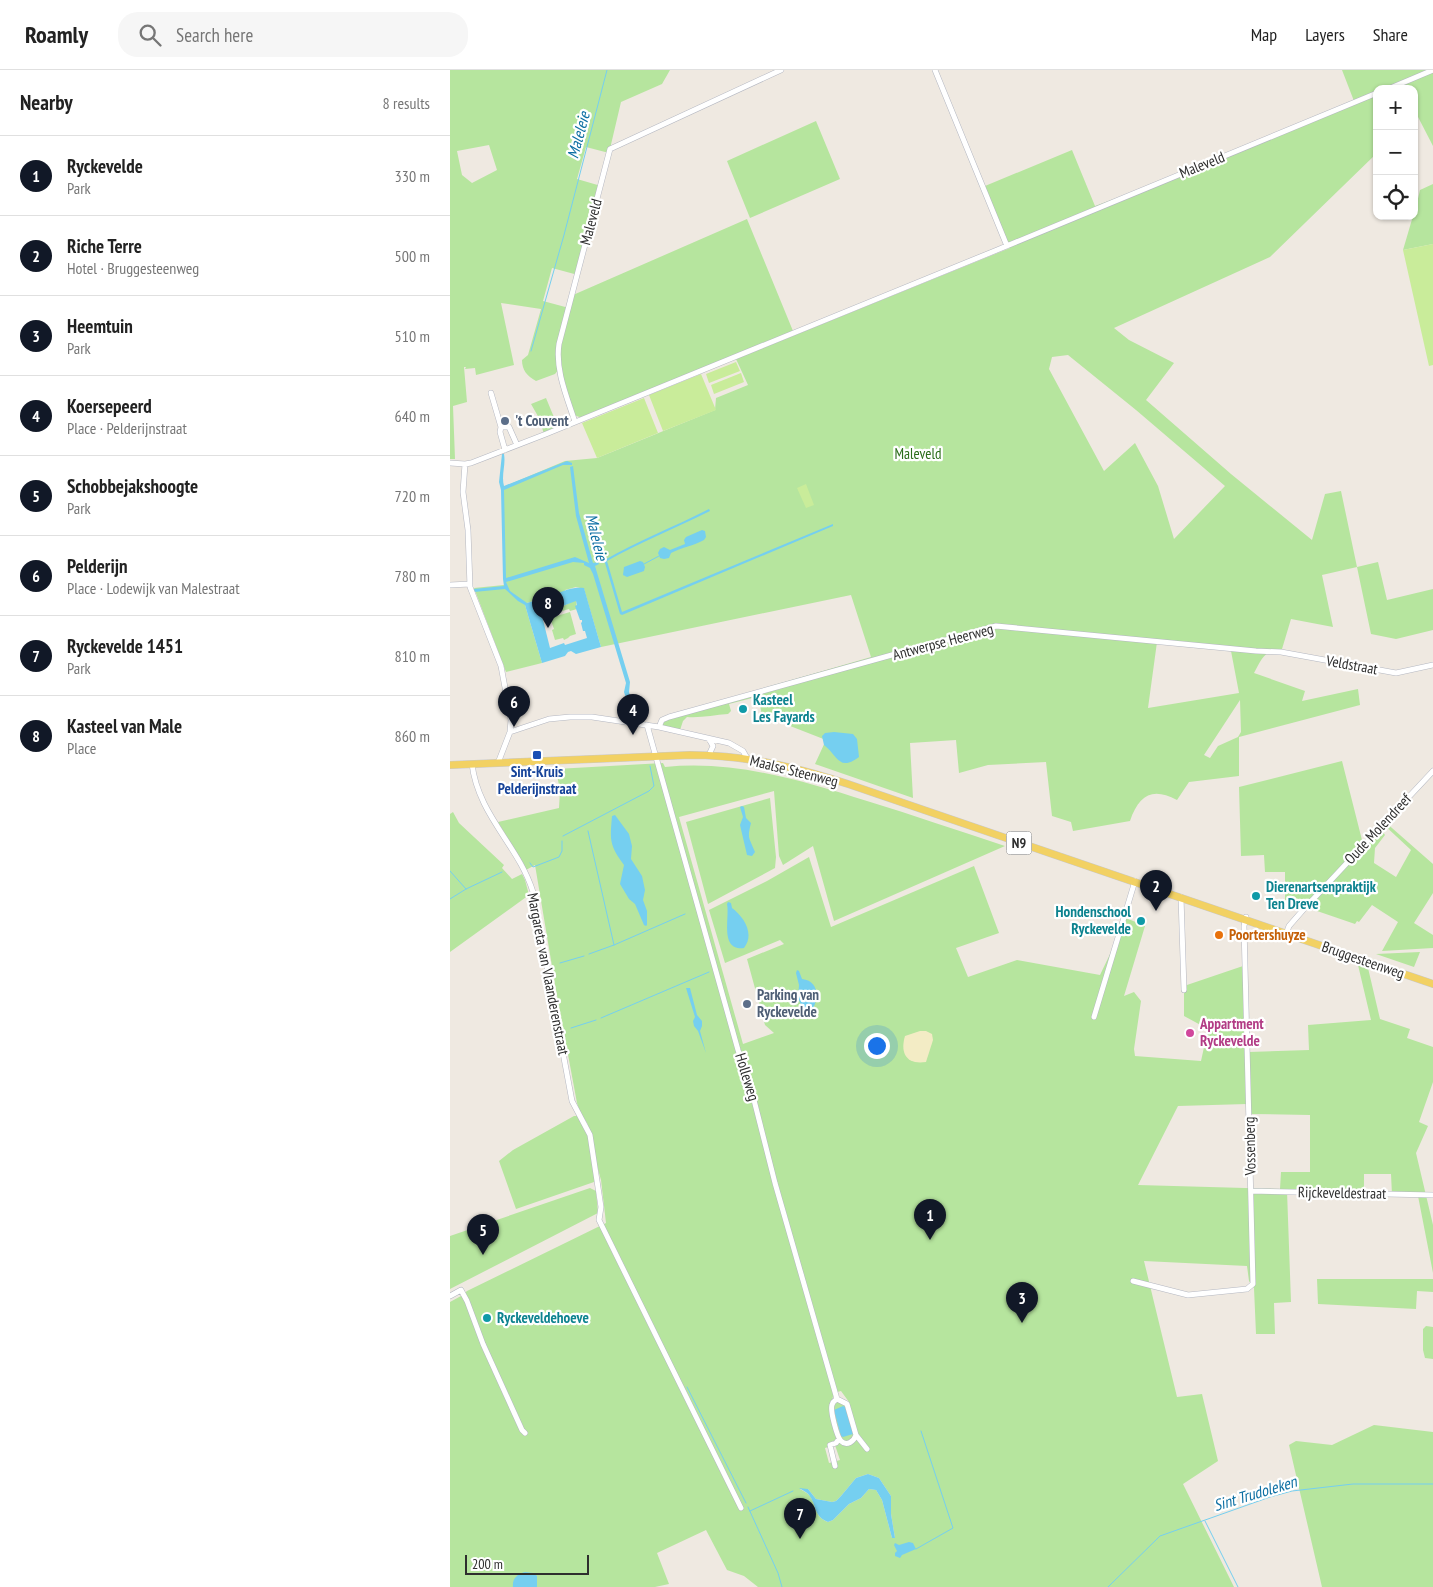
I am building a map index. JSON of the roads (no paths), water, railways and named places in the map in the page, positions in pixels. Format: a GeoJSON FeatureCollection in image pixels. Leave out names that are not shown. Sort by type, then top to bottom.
{"type":"FeatureCollection","features":[{"type":"Feature","properties":{"kind":"main road","name":"Maalse Steenweg"},"geometry":{"type":"LineString","coordinates":[[450,765],[656,755],[709,755],[747,758],[820,775],[1122,877]]}},
{"type":"Feature","properties":{"kind":"main road","name":"Bruggesteenweg"},"geometry":{"type":"LineString","coordinates":[[1122,877],[1433,980]]}},
{"type":"Feature","properties":{"kind":"main road","name":"Bruggesteenweg"},"geometry":{"type":"LineString","coordinates":[[1286,932],[1433,984]]}},
{"type":"Feature","properties":{"kind":"street","name":"Maleveld"},"geometry":{"type":"LineString","coordinates":[[781,70],[610,149],[557,355],[559,369],[575,422],[1373,95]]}},
{"type":"Feature","properties":{"kind":"street"},"geometry":{"type":"LineString","coordinates":[[935,70],[1007,246]]}},
{"type":"Feature","properties":{"kind":"street"},"geometry":{"type":"LineString","coordinates":[[1397,85],[1433,70]]}},
{"type":"Feature","properties":{"kind":"street"},"geometry":{"type":"LineString","coordinates":[[491,393],[501,427],[500,432],[505,450]]}},
{"type":"Feature","properties":{"kind":"street"},"geometry":{"type":"LineString","coordinates":[[450,463],[465,464],[575,422]]}},
{"type":"Feature","properties":{"kind":"street"},"geometry":{"type":"LineString","coordinates":[[501,427],[509,426],[517,445]]}},
{"type":"Feature","properties":{"kind":"street"},"geometry":{"type":"LineString","coordinates":[[465,464],[463,492],[468,530],[470,584],[502,671],[511,720],[510,732],[498,763]]}},
{"type":"Feature","properties":{"kind":"street"},"geometry":{"type":"LineString","coordinates":[[450,585],[470,584]]}},
{"type":"Feature","properties":{"kind":"street","name":"Antwerpse Heerweg"},"geometry":{"type":"LineString","coordinates":[[659,727],[662,720],[670,717],[996,626],[1270,652]]}},
{"type":"Feature","properties":{"kind":"street","name":"Veldstraat"},"geometry":{"type":"LineString","coordinates":[[1270,652],[1281,652],[1396,673],[1433,665]]}},
{"type":"Feature","properties":{"kind":"street"},"geometry":{"type":"LineString","coordinates":[[510,732],[560,717],[592,717],[659,727],[729,744],[743,751],[747,758]]}},
{"type":"Feature","properties":{"kind":"street","name":"Holleweg"},"geometry":{"type":"LineString","coordinates":[[647,725],[837,1399]]}},
{"type":"Feature","properties":{"kind":"street"},"geometry":{"type":"LineString","coordinates":[[709,739],[713,746],[709,755]]}},
{"type":"Feature","properties":{"kind":"street","name":"Margareta van Vlaanderenstraat"},"geometry":{"type":"LineString","coordinates":[[472,764],[484,806],[531,885],[572,1101],[574,1108],[590,1135],[601,1207],[599,1220],[741,1508]]}},
{"type":"Feature","properties":{"kind":"street","name":"Oude Molendreef"},"geometry":{"type":"LineString","coordinates":[[1286,932],[1303,910],[1433,771]]}},
{"type":"Feature","properties":{"kind":"street"},"geometry":{"type":"LineString","coordinates":[[1094,1017],[1135,881]]}},
{"type":"Feature","properties":{"kind":"street"},"geometry":{"type":"LineString","coordinates":[[1180,896],[1184,990]]}},
{"type":"Feature","properties":{"kind":"street","name":"Vossenberg"},"geometry":{"type":"LineString","coordinates":[[1133,1281],[1182,1295],[1247,1289],[1252,1286],[1244,926],[1246,919]]}},
{"type":"Feature","properties":{"kind":"street","name":"Rijckeveldestraat"},"geometry":{"type":"LineString","coordinates":[[1251,1191],[1433,1195]]}},
{"type":"Feature","properties":{"kind":"street"},"geometry":{"type":"LineString","coordinates":[[450,1296],[461,1290],[499,1380],[525,1433]]}},
{"type":"Feature","properties":{"kind":"street","name":"Holleweg"},"geometry":{"type":"LineString","coordinates":[[837,1399],[844,1401],[848,1407],[856,1435],[867,1449]]}},
{"type":"Feature","properties":{"kind":"street","name":"Holleweg"},"geometry":{"type":"LineString","coordinates":[[837,1399],[831,1410],[839,1440]]}},
{"type":"Feature","properties":{"kind":"street"},"geometry":{"type":"LineString","coordinates":[[835,1466],[830,1445],[839,1440],[843,1443],[849,1443],[854,1440],[856,1435]]}},
{"type":"Feature","properties":{"kind":"water"},"geometry":{"type":"Polygon","coordinates":[[[502,454],[504,454],[504,486],[567,461],[572,463],[572,465],[563,465],[504,490],[506,578],[575,557],[589,563],[576,516],[570,467],[573,466],[579,513],[593,563],[598,562],[599,564],[595,566],[630,682],[629,692],[635,715],[642,716],[642,720],[632,718],[624,692],[626,683],[593,574],[584,563],[573,562],[506,582],[510,591],[527,603],[552,595],[554,608],[539,611],[550,648],[587,638],[585,631],[583,631],[582,620],[580,620],[575,606],[577,605],[576,601],[560,607],[556,594],[573,588],[584,588],[601,647],[576,654],[571,651],[565,656],[542,663],[525,605],[505,589],[474,592],[474,589],[504,586],[501,490],[499,482],[502,454]]]}},
{"type":"Feature","properties":{"kind":"water"},"geometry":{"type":"Polygon","coordinates":[[[709,509],[710,511],[607,561],[622,612],[833,524],[833,526],[622,615],[620,614],[603,561],[709,509]]]}},
{"type":"Feature","properties":{"kind":"water"},"geometry":{"type":"Polygon","coordinates":[[[702,530],[705,531],[706,537],[704,540],[671,553],[669,558],[660,558],[658,553],[660,549],[664,547],[670,550],[685,544],[684,540],[686,537],[702,530]]]}},
{"type":"Feature","properties":{"kind":"water"},"geometry":{"type":"Polygon","coordinates":[[[640,561],[643,562],[645,567],[644,571],[627,577],[623,575],[624,567],[640,561]]]}},
{"type":"Feature","properties":{"kind":"water"},"geometry":{"type":"Polygon","coordinates":[[[825,733],[853,734],[857,739],[859,757],[847,763],[843,763],[836,758],[824,745],[822,736],[825,733]]]}},
{"type":"Feature","properties":{"kind":"water"},"geometry":{"type":"Polygon","coordinates":[[[740,807],[744,807],[746,818],[751,823],[749,838],[755,852],[752,856],[747,855],[740,825],[743,817],[740,807]]]}},
{"type":"Feature","properties":{"kind":"water"},"geometry":{"type":"Polygon","coordinates":[[[615,815],[629,834],[632,846],[631,859],[642,876],[645,890],[643,900],[647,911],[646,926],[635,904],[629,899],[620,884],[624,865],[613,847],[611,837],[612,816],[615,815]]]}},
{"type":"Feature","properties":{"kind":"water"},"geometry":{"type":"Polygon","coordinates":[[[728,902],[731,903],[732,908],[747,926],[748,937],[744,948],[736,948],[728,939],[728,902]]]}},
{"type":"Feature","properties":{"kind":"water"},"geometry":{"type":"Polygon","coordinates":[[[797,970],[802,979],[808,980],[815,987],[816,1002],[811,1012],[802,1007],[798,998],[797,970]]]}},
{"type":"Feature","properties":{"kind":"water"},"geometry":{"type":"Polygon","coordinates":[[[686,988],[690,988],[697,1015],[702,1021],[700,1031],[706,1053],[698,1031],[694,1026],[693,1021],[695,1017],[686,988]]]}},
{"type":"Feature","properties":{"kind":"water"},"geometry":{"type":"Polygon","coordinates":[[[845,1407],[853,1434],[843,1437],[841,1436],[834,1410],[845,1407]]]}},
{"type":"Feature","properties":{"kind":"water"},"geometry":{"type":"Polygon","coordinates":[[[868,1474],[879,1478],[891,1496],[891,1514],[895,1538],[892,1538],[882,1500],[876,1490],[869,1489],[861,1498],[849,1504],[833,1520],[828,1522],[820,1517],[808,1494],[799,1488],[808,1489],[816,1499],[832,1502],[841,1496],[856,1478],[868,1474]]]}},
{"type":"Feature","properties":{"kind":"water"},"geometry":{"type":"Polygon","coordinates":[[[909,1542],[913,1543],[916,1549],[902,1555],[900,1558],[895,1556],[897,1551],[895,1543],[899,1545],[909,1542]]]}},
{"type":"Feature","properties":{"kind":"water"},"geometry":{"type":"Polygon","coordinates":[[[525,1572],[533,1573],[537,1576],[537,1587],[513,1587],[516,1577],[525,1572]]]}},
{"type":"Feature","properties":{"kind":"waterway","name":"Maleleie"},"geometry":{"type":"LineString","coordinates":[[531,351],[564,235],[607,70]]}},
{"type":"Feature","properties":{"kind":"waterway"},"geometry":{"type":"LineString","coordinates":[[644,564],[659,556]]}},
{"type":"Feature","properties":{"kind":"waterway","name":"Maleleie"},"geometry":{"type":"LineString","coordinates":[[563,836],[649,791],[654,786],[650,766]]}},
{"type":"Feature","properties":{"kind":"waterway"},"geometry":{"type":"LineString","coordinates":[[588,831],[614,945]]}},
{"type":"Feature","properties":{"kind":"waterway","name":"Maleleie"},"geometry":{"type":"LineString","coordinates":[[530,863],[533,867],[559,857],[562,851],[562,841]]}},
{"type":"Feature","properties":{"kind":"waterway"},"geometry":{"type":"LineString","coordinates":[[450,871],[466,889]]}},
{"type":"Feature","properties":{"kind":"waterway","name":"Maleleie"},"geometry":{"type":"LineString","coordinates":[[450,899],[466,889],[502,872]]}},
{"type":"Feature","properties":{"kind":"waterway"},"geometry":{"type":"LineString","coordinates":[[589,954],[685,914]]}},
{"type":"Feature","properties":{"kind":"waterway"},"geometry":{"type":"LineString","coordinates":[[560,963],[584,956]]}},
{"type":"Feature","properties":{"kind":"waterway"},"geometry":{"type":"LineString","coordinates":[[601,1018],[709,972]]}},
{"type":"Feature","properties":{"kind":"waterway"},"geometry":{"type":"LineString","coordinates":[[571,1028],[596,1020]]}},
{"type":"Feature","properties":{"kind":"waterway"},"geometry":{"type":"LineString","coordinates":[[687,1387],[746,1503]]}},
{"type":"Feature","properties":{"kind":"waterway"},"geometry":{"type":"LineString","coordinates":[[916,1549],[953,1528],[921,1431]]}},
{"type":"Feature","properties":{"kind":"waterway","name":"Sint Trudoleken"},"geometry":{"type":"LineString","coordinates":[[1108,1587],[1160,1536],[1270,1497],[1292,1491],[1353,1484],[1433,1484]]}},
{"type":"Feature","properties":{"kind":"waterway"},"geometry":{"type":"LineString","coordinates":[[750,1511],[793,1491]]}},
{"type":"Feature","properties":{"kind":"waterway"},"geometry":{"type":"LineString","coordinates":[[748,1507],[778,1573],[782,1587]]}},
{"type":"Feature","properties":{"kind":"waterway"},"geometry":{"type":"LineString","coordinates":[[1205,1521],[1238,1587]]}},
{"type":"Feature","properties":{"kind":"place","name":"'t Couvent"},"geometry":{"type":"Point","coordinates":[505,421]}},
{"type":"Feature","properties":{"kind":"place","name":"Kasteel van Male"},"geometry":{"type":"Point","coordinates":[548,628]}},
{"type":"Feature","properties":{"kind":"place","name":"Kasteel Les Fayards"},"geometry":{"type":"Point","coordinates":[743,709]}},
{"type":"Feature","properties":{"kind":"place","name":"Pelderijn"},"geometry":{"type":"Point","coordinates":[514,727]}},
{"type":"Feature","properties":{"kind":"place","name":"Koersepeerd"},"geometry":{"type":"Point","coordinates":[633,735]}},
{"type":"Feature","properties":{"kind":"place","name":"Sint-Kruis Pelderijnstraat"},"geometry":{"type":"Point","coordinates":[537,755]}},
{"type":"Feature","properties":{"kind":"place","name":"Dierenartsenpraktijk Ten Dreve"},"geometry":{"type":"Point","coordinates":[1256,896]}},
{"type":"Feature","properties":{"kind":"place","name":"Riche Terre"},"geometry":{"type":"Point","coordinates":[1156,911]}},
{"type":"Feature","properties":{"kind":"place","name":"Hondenschool Ryckevelde"},"geometry":{"type":"Point","coordinates":[1141,921]}},
{"type":"Feature","properties":{"kind":"place","name":"Poortershuyze"},"geometry":{"type":"Point","coordinates":[1219,935]}},
{"type":"Feature","properties":{"kind":"place","name":"Parking van Ryckevelde"},"geometry":{"type":"Point","coordinates":[747,1004]}},
{"type":"Feature","properties":{"kind":"place","name":"Appartment Ryckevelde"},"geometry":{"type":"Point","coordinates":[1190,1033]}},
{"type":"Feature","properties":{"kind":"place","name":"Ryckevelde"},"geometry":{"type":"Point","coordinates":[930,1240]}},
{"type":"Feature","properties":{"kind":"place","name":"Schobbejakshoogte"},"geometry":{"type":"Point","coordinates":[483,1255]}},
{"type":"Feature","properties":{"kind":"place","name":"Ryckeveldehoeve"},"geometry":{"type":"Point","coordinates":[487,1318]}},
{"type":"Feature","properties":{"kind":"place","name":"Heemtuin"},"geometry":{"type":"Point","coordinates":[1022,1323]}},
{"type":"Feature","properties":{"kind":"place","name":"Ryckevelde 1451"},"geometry":{"type":"Point","coordinates":[800,1539]}}]}
